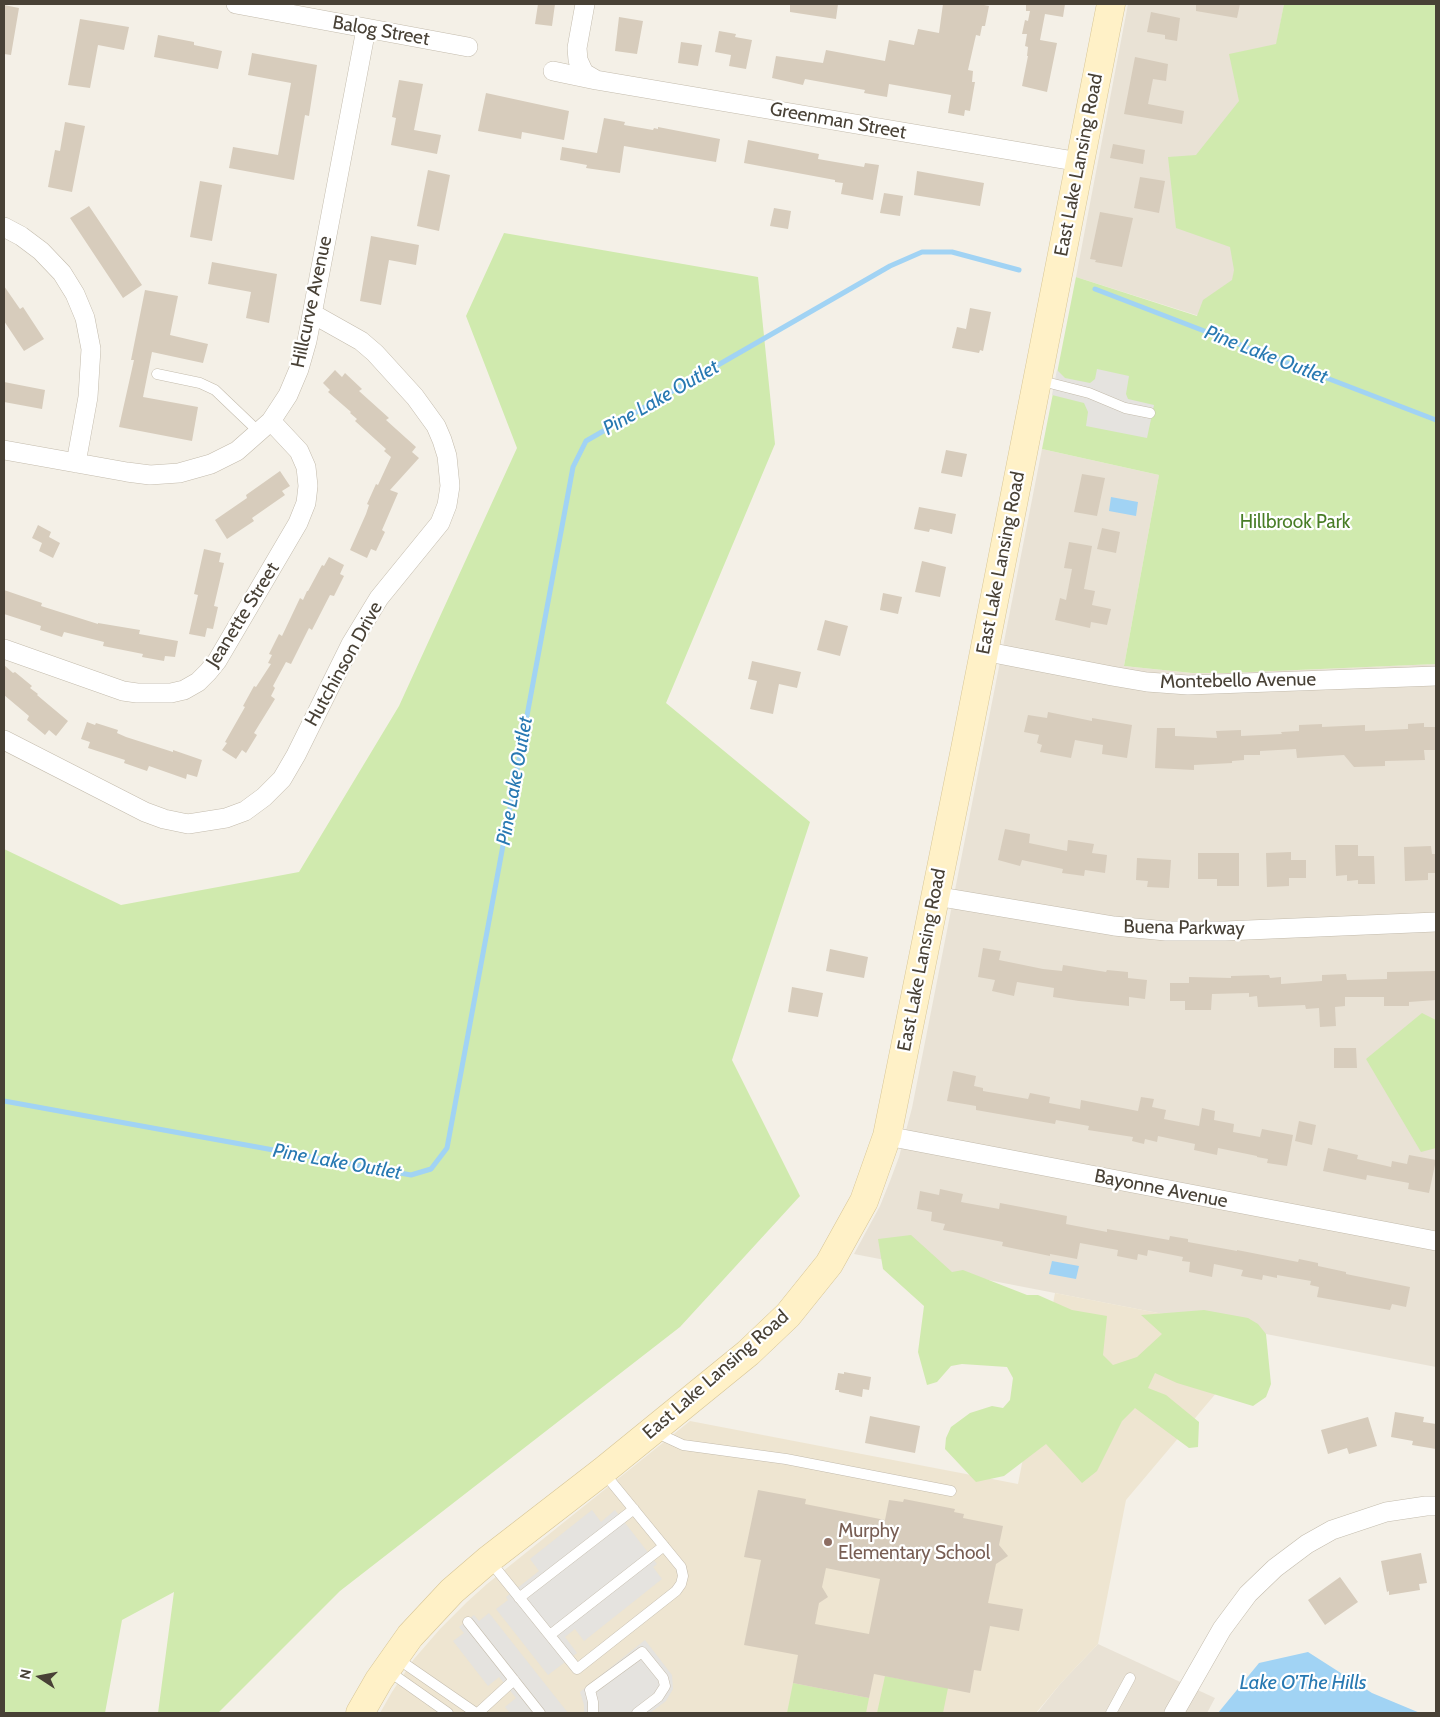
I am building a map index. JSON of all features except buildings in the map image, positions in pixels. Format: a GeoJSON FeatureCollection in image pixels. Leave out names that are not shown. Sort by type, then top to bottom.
{"type":"FeatureCollection","features":[{"type":"Feature","properties":{"kind":"street","name":"Balog Street"},"geometry":{"type":"LineString","coordinates":[[236,4],[320,12],[366,29],[468,47]]}},
{"type":"Feature","properties":{"kind":"street"},"geometry":{"type":"LineString","coordinates":[[585,4],[577,48],[578,60],[584,73],[596,80]]}},
{"type":"Feature","properties":{"kind":"street","name":"East Lake Lansing Road"},"geometry":{"type":"LineString","coordinates":[[360,1713],[410,1636],[446,1598],[488,1560],[603,1471],[748,1353],[794,1308],[828,1264],[864,1201],[887,1136],[1110,4]]}},
{"type":"Feature","properties":{"kind":"street","name":"Hillcurve Avenue"},"geometry":{"type":"LineString","coordinates":[[4,450],[150,474],[179,473],[211,464],[237,452],[265,427],[288,395],[299,369],[313,314],[366,29]]}},
{"type":"Feature","properties":{"kind":"street","name":"Greenman Street"},"geometry":{"type":"LineString","coordinates":[[553,71],[596,80],[1080,162]]}},
{"type":"Feature","properties":{"kind":"street"},"geometry":{"type":"LineString","coordinates":[[4,226],[21,236],[62,272],[75,294],[85,318],[91,349],[88,397],[76,463]]}},
{"type":"Feature","properties":{"kind":"street","name":"Hutchinson Drive"},"geometry":{"type":"LineString","coordinates":[[4,740],[145,812],[164,819],[188,824],[226,818],[245,811],[264,797],[282,779],[296,755],[351,644],[380,598],[440,523],[447,505],[450,486],[447,456],[442,440],[427,412],[376,353],[361,341],[313,314]]}},
{"type":"Feature","properties":{"kind":"street","name":"Jeanette Street"},"geometry":{"type":"LineString","coordinates":[[4,649],[123,691],[171,693],[184,690],[198,682],[217,661],[298,523],[306,503],[308,486],[306,467],[299,451],[265,427]]}},
{"type":"Feature","properties":{"kind":"street","name":"Montebello Avenue"},"geometry":{"type":"LineString","coordinates":[[983,652],[1147,682],[1188,685],[1436,676]]}},
{"type":"Feature","properties":{"kind":"street","name":"Buena Parkway"},"geometry":{"type":"LineString","coordinates":[[935,896],[1114,926],[1166,931],[1225,932],[1436,922]]}},
{"type":"Feature","properties":{"kind":"street","name":"Bayonne Avenue"},"geometry":{"type":"LineString","coordinates":[[887,1136],[1436,1242]]}},
{"type":"Feature","properties":{"kind":"street"},"geometry":{"type":"LineString","coordinates":[[1174,1713],[1222,1629],[1248,1594],[1275,1568],[1307,1544],[1332,1530],[1386,1512],[1436,1506]]}},
{"type":"Feature","properties":{"kind":"lane"},"geometry":{"type":"LineString","coordinates":[[157,374],[200,383],[215,390],[265,427]]}},
{"type":"Feature","properties":{"kind":"lane"},"geometry":{"type":"LineString","coordinates":[[1036,380],[1089,393],[1114,404],[1150,413]]}},
{"type":"Feature","properties":{"kind":"lane"},"geometry":{"type":"LineString","coordinates":[[652,1431],[683,1445],[786,1459],[951,1491]]}},
{"type":"Feature","properties":{"kind":"lane"},"geometry":{"type":"LineString","coordinates":[[488,1560],[577,1668],[661,1603],[676,1591],[681,1584],[683,1576],[680,1567],[603,1471]]}},
{"type":"Feature","properties":{"kind":"lane"},"geometry":{"type":"LineString","coordinates":[[519,1598],[634,1509]]}},
{"type":"Feature","properties":{"kind":"lane"},"geometry":{"type":"LineString","coordinates":[[550,1635],[664,1546]]}},
{"type":"Feature","properties":{"kind":"lane"},"geometry":{"type":"LineString","coordinates":[[468,1622],[540,1713]]}},
{"type":"Feature","properties":{"kind":"lane"},"geometry":{"type":"LineString","coordinates":[[593,1713],[590,1690],[642,1652],[664,1678],[665,1686],[658,1697],[637,1713]]}},
{"type":"Feature","properties":{"kind":"lane"},"geometry":{"type":"LineString","coordinates":[[391,1663],[448,1713]]}},
{"type":"Feature","properties":{"kind":"lane"},"geometry":{"type":"LineString","coordinates":[[391,1663],[477,1713],[514,1680]]}},
{"type":"Feature","properties":{"kind":"lane"},"geometry":{"type":"LineString","coordinates":[[1111,1713],[1130,1678]]}},
{"type":"Feature","properties":{"kind":"shaded area"},"geometry":{"type":"Polygon","coordinates":[[[1128,4],[1284,4],[1232,284],[1221,323],[1076,277],[1128,4]]]}},
{"type":"Feature","properties":{"kind":"shaded area"},"geometry":{"type":"Polygon","coordinates":[[[1097,369],[1129,376],[1126,394],[1128,399],[1154,405],[1147,438],[1086,426],[1088,412],[1084,403],[1052,395],[1057,370],[1065,378],[1090,383],[1095,379],[1097,369]]]}},
{"type":"Feature","properties":{"kind":"shaded area"},"geometry":{"type":"Polygon","coordinates":[[[1042,449],[1159,475],[1124,666],[1192,673],[1228,673],[1436,664],[1436,1367],[854,1254],[880,1206],[890,1181],[899,1157],[912,1108],[1042,449]]]}},
{"type":"Feature","properties":{"kind":"shaded area","name":"Murphy Elementary School"},"geometry":{"type":"Polygon","coordinates":[[[1055,1293],[1266,1334],[1126,1500],[1098,1644],[1036,1713],[380,1713],[414,1659],[467,1602],[690,1421],[1018,1484],[1055,1293]]]}},
{"type":"Feature","properties":{"kind":"shaded area"},"geometry":{"type":"Polygon","coordinates":[[[592,1510],[601,1522],[615,1510],[657,1564],[653,1567],[662,1579],[584,1641],[575,1629],[565,1637],[577,1653],[548,1675],[496,1609],[508,1600],[506,1597],[539,1571],[530,1559],[592,1510]]]}},
{"type":"Feature","properties":{"kind":"shaded area"},"geometry":{"type":"Polygon","coordinates":[[[489,1613],[568,1713],[510,1713],[505,1707],[516,1698],[499,1677],[488,1686],[453,1641],[464,1633],[459,1627],[474,1615],[479,1621],[489,1613]]]}},
{"type":"Feature","properties":{"kind":"shaded area"},"geometry":{"type":"Polygon","coordinates":[[[645,1640],[672,1675],[673,1689],[666,1701],[650,1713],[584,1713],[580,1692],[645,1640]]]}},
{"type":"Feature","properties":{"kind":"shaded area"},"geometry":{"type":"Polygon","coordinates":[[[1098,1644],[1215,1698],[1207,1713],[1037,1713],[1061,1683],[1098,1644]]]}},
{"type":"Feature","properties":{"kind":"green space","name":"Hillbrook Park"},"geometry":{"type":"Polygon","coordinates":[[[1284,4],[1436,4],[1436,664],[1228,673],[1192,673],[1124,666],[1159,475],[1042,449],[1076,277],[1197,316],[1203,300],[1232,280],[1234,270],[1230,247],[1176,228],[1168,157],[1196,155],[1239,101],[1229,54],[1276,44],[1284,4]]]}},
{"type":"Feature","properties":{"kind":"green space"},"geometry":{"type":"Polygon","coordinates":[[[504,233],[758,277],[775,444],[666,703],[810,822],[732,1060],[800,1196],[680,1327],[340,1591],[218,1713],[158,1713],[174,1592],[122,1620],[105,1713],[4,1713],[4,849],[121,905],[299,872],[399,706],[517,448],[466,316],[504,233]]]}},
{"type":"Feature","properties":{"kind":"green space"},"geometry":{"type":"Polygon","coordinates":[[[1422,1013],[1436,1020],[1436,1148],[1421,1152],[1366,1059],[1422,1013]]]}},
{"type":"Feature","properties":{"kind":"green space"},"geometry":{"type":"Polygon","coordinates":[[[911,1235],[952,1272],[963,1270],[1027,1295],[1038,1295],[1072,1310],[1107,1316],[1103,1355],[1113,1365],[1137,1357],[1162,1334],[1141,1315],[1204,1310],[1248,1318],[1258,1324],[1266,1334],[1271,1384],[1266,1397],[1253,1406],[1177,1383],[1155,1373],[1148,1388],[1166,1395],[1199,1422],[1198,1447],[1189,1448],[1135,1408],[1122,1421],[1097,1471],[1082,1483],[1046,1444],[1004,1476],[976,1482],[945,1449],[946,1438],[951,1427],[970,1413],[992,1406],[1003,1408],[1010,1400],[1013,1378],[1007,1367],[962,1364],[951,1366],[937,1382],[927,1385],[918,1352],[924,1306],[883,1269],[878,1239],[911,1235]]]}},
{"type":"Feature","properties":{"kind":"green space"},"geometry":{"type":"Polygon","coordinates":[[[885,1676],[948,1688],[943,1713],[877,1713],[885,1676]]]}},
{"type":"Feature","properties":{"kind":"green space"},"geometry":{"type":"Polygon","coordinates":[[[793,1683],[869,1698],[866,1713],[787,1713],[793,1683]]]}},
{"type":"Feature","properties":{"kind":"water"},"geometry":{"type":"Polygon","coordinates":[[[1111,497],[1138,502],[1136,516],[1109,511],[1111,497]]]}},
{"type":"Feature","properties":{"kind":"water"},"geometry":{"type":"Polygon","coordinates":[[[1052,1261],[1079,1266],[1076,1279],[1049,1274],[1052,1261]]]}},
{"type":"Feature","properties":{"kind":"water","name":"Lake O'The Hills"},"geometry":{"type":"Polygon","coordinates":[[[1308,1652],[1372,1693],[1420,1713],[1218,1713],[1259,1663],[1308,1652]]]}},
{"type":"Feature","properties":{"kind":"waterway","name":"Pine Lake Outlet"},"geometry":{"type":"LineString","coordinates":[[4,1101],[411,1175],[431,1169],[447,1148],[573,467],[586,441],[890,266],[922,252],[952,252],[1019,270]]}},
{"type":"Feature","properties":{"kind":"waterway","name":"Pine Lake Outlet"},"geometry":{"type":"LineString","coordinates":[[1095,289],[1436,420]]}},
{"type":"Feature","properties":{"kind":"place","name":"Murphy Elementary School"},"geometry":{"type":"Point","coordinates":[828,1542]}}]}
